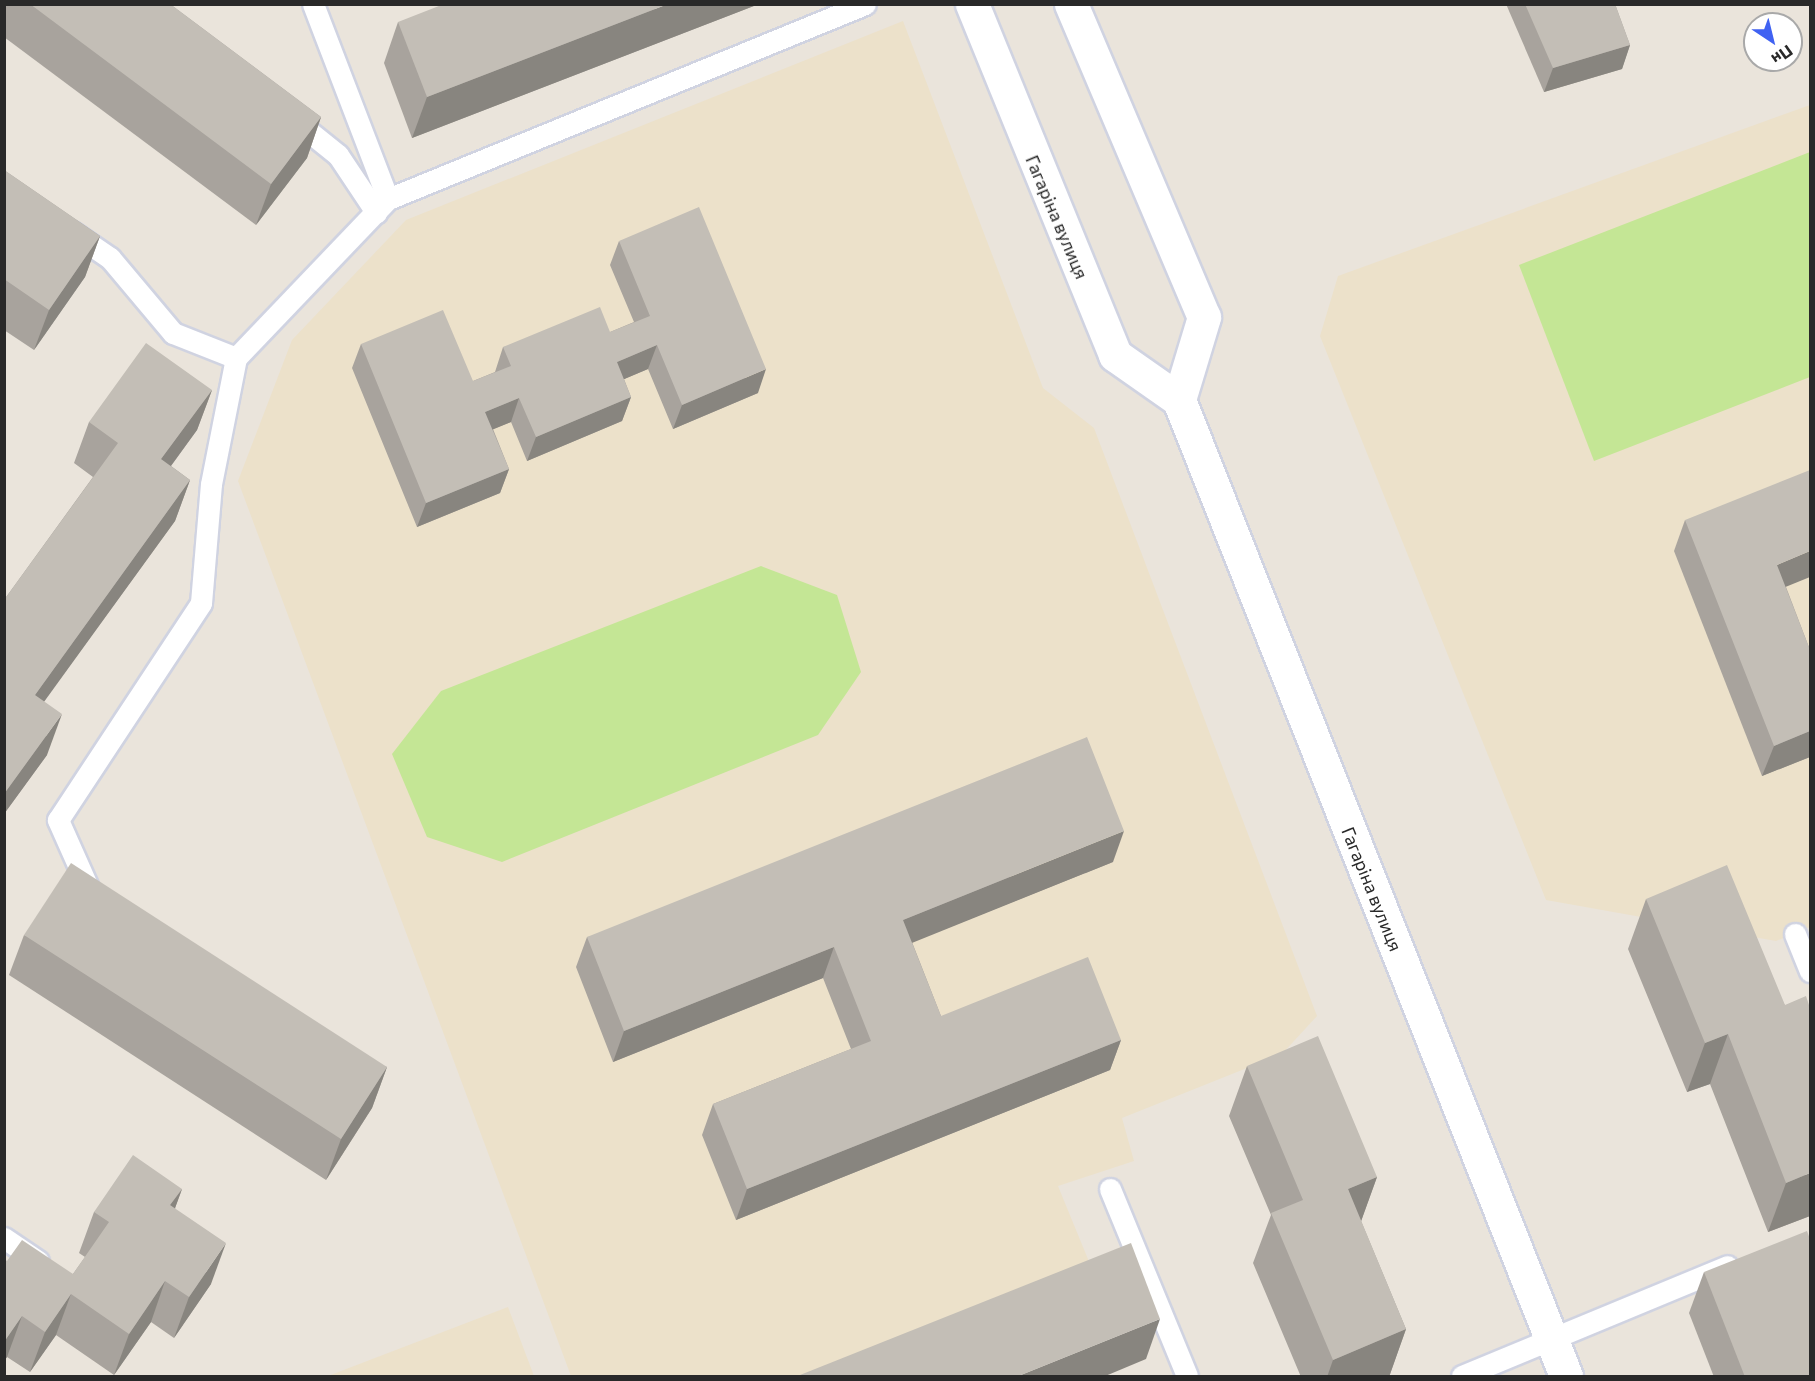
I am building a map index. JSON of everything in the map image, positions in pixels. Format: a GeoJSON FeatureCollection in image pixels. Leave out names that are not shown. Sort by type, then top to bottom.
{"type":"FeatureCollection","features":[{"type":"Feature","properties":{"kind":"street","name":"Гагаріна вулиця"},"geometry":{"type":"LineString","coordinates":[[972,4],[1116,355],[1179,400],[1566,1377]]}},
{"type":"Feature","properties":{"kind":"street"},"geometry":{"type":"LineString","coordinates":[[1071,4],[1204,317],[1179,400]]}},
{"type":"Feature","properties":{"kind":"lane"},"geometry":{"type":"LineString","coordinates":[[313,4],[382,206]]}},
{"type":"Feature","properties":{"kind":"lane"},"geometry":{"type":"LineString","coordinates":[[104,902],[84,888],[58,820],[201,603],[210,484],[236,358],[382,206],[854,8]]}},
{"type":"Feature","properties":{"kind":"lane"},"geometry":{"type":"LineString","coordinates":[[275,105],[338,155],[382,206]]}},
{"type":"Feature","properties":{"kind":"lane"},"geometry":{"type":"LineString","coordinates":[[53,219],[110,258],[173,333],[236,358]]}},
{"type":"Feature","properties":{"kind":"lane"},"geometry":{"type":"LineString","coordinates":[[1795,934],[1810,971]]}},
{"type":"Feature","properties":{"kind":"lane"},"geometry":{"type":"LineString","coordinates":[[1110,1189],[1187,1377]]}},
{"type":"Feature","properties":{"kind":"lane"},"geometry":{"type":"LineString","coordinates":[[4,1238],[38,1261]]}},
{"type":"Feature","properties":{"kind":"lane"},"geometry":{"type":"LineString","coordinates":[[1462,1377],[1549,1337],[1745,1259]]}},
{"type":"Feature","properties":{"kind":"shaded area"},"geometry":{"type":"Polygon","coordinates":[[[903,21],[1043,388],[1094,428],[1317,1016],[1282,1054],[1122,1118],[1134,1161],[1058,1186],[1090,1264],[805,1376],[571,1376],[238,481],[292,340],[406,220],[903,21]]]}},
{"type":"Feature","properties":{"kind":"shaded area"},"geometry":{"type":"Polygon","coordinates":[[[1810,105],[1810,927],[1776,941],[1546,900],[1320,336],[1338,276],[1810,105]]]}},
{"type":"Feature","properties":{"kind":"shaded area"},"geometry":{"type":"Polygon","coordinates":[[[508,1307],[534,1376],[328,1376],[508,1307]]]}},
{"type":"Feature","properties":{"kind":"green space"},"geometry":{"type":"Polygon","coordinates":[[[1810,152],[1810,377],[1594,461],[1519,265],[1810,152]]]}},
{"type":"Feature","properties":{"kind":"green space"},"geometry":{"type":"Polygon","coordinates":[[[761,566],[837,595],[861,672],[818,735],[502,862],[427,837],[392,754],[441,691],[761,566]]]}},
{"type":"Feature","properties":{"kind":"building"},"geometry":{"type":"Polygon","coordinates":[[[30,4],[170,4],[321,117],[271,184],[30,4]]]}},
{"type":"Feature","properties":{"kind":"building"},"geometry":{"type":"Polygon","coordinates":[[[444,4],[668,4],[427,97],[398,22],[444,4]]]}},
{"type":"Feature","properties":{"kind":"building"},"geometry":{"type":"Polygon","coordinates":[[[1525,4],[1615,4],[1630,45],[1553,68],[1525,4]]]}},
{"type":"Feature","properties":{"kind":"building"},"geometry":{"type":"Polygon","coordinates":[[[4,170],[100,236],[49,310],[4,279],[4,170]]]}},
{"type":"Feature","properties":{"kind":"building"},"geometry":{"type":"Polygon","coordinates":[[[699,207],[766,369],[682,405],[657,345],[617,362],[631,397],[536,437],[519,398],[485,412],[509,469],[426,503],[361,344],[443,310],[473,381],[511,366],[503,347],[600,307],[610,332],[650,316],[619,241],[699,207]]]}},
{"type":"Feature","properties":{"kind":"building"},"geometry":{"type":"Polygon","coordinates":[[[146,343],[212,390],[161,459],[190,480],[35,695],[62,714],[4,794],[4,600],[118,443],[89,422],[146,343]]]}},
{"type":"Feature","properties":{"kind":"building"},"geometry":{"type":"Polygon","coordinates":[[[1810,470],[1810,551],[1777,565],[1810,650],[1810,731],[1774,746],[1685,520],[1810,470]]]}},
{"type":"Feature","properties":{"kind":"building"},"geometry":{"type":"Polygon","coordinates":[[[1087,737],[1124,831],[903,920],[941,1016],[1088,957],[1121,1040],[747,1189],[713,1104],[871,1041],[834,947],[624,1031],[587,937],[1087,737]]]}},
{"type":"Feature","properties":{"kind":"building"},"geometry":{"type":"Polygon","coordinates":[[[71,863],[387,1067],[341,1139],[24,935],[71,863]]]}},
{"type":"Feature","properties":{"kind":"building"},"geometry":{"type":"Polygon","coordinates":[[[1727,865],[1785,1005],[1806,996],[1810,1008],[1810,1173],[1786,1183],[1728,1034],[1705,1043],[1646,899],[1727,865]]]}},
{"type":"Feature","properties":{"kind":"building"},"geometry":{"type":"Polygon","coordinates":[[[1318,1036],[1377,1177],[1348,1189],[1406,1329],[1333,1360],[1271,1213],[1303,1200],[1247,1066],[1318,1036]]]}},
{"type":"Feature","properties":{"kind":"building"},"geometry":{"type":"Polygon","coordinates":[[[133,1155],[182,1189],[170,1205],[226,1243],[189,1297],[165,1281],[129,1334],[71,1294],[45,1332],[22,1316],[4,1342],[4,1260],[7,1261],[22,1240],[73,1274],[109,1222],[94,1212],[133,1155]]]}},
{"type":"Feature","properties":{"kind":"building"},"geometry":{"type":"Polygon","coordinates":[[[1807,1231],[1810,1239],[1810,1377],[1745,1377],[1704,1272],[1807,1231]]]}},
{"type":"Feature","properties":{"kind":"building"},"geometry":{"type":"Polygon","coordinates":[[[1131,1243],[1160,1319],[1016,1377],[795,1377],[1131,1243]]]}}]}
